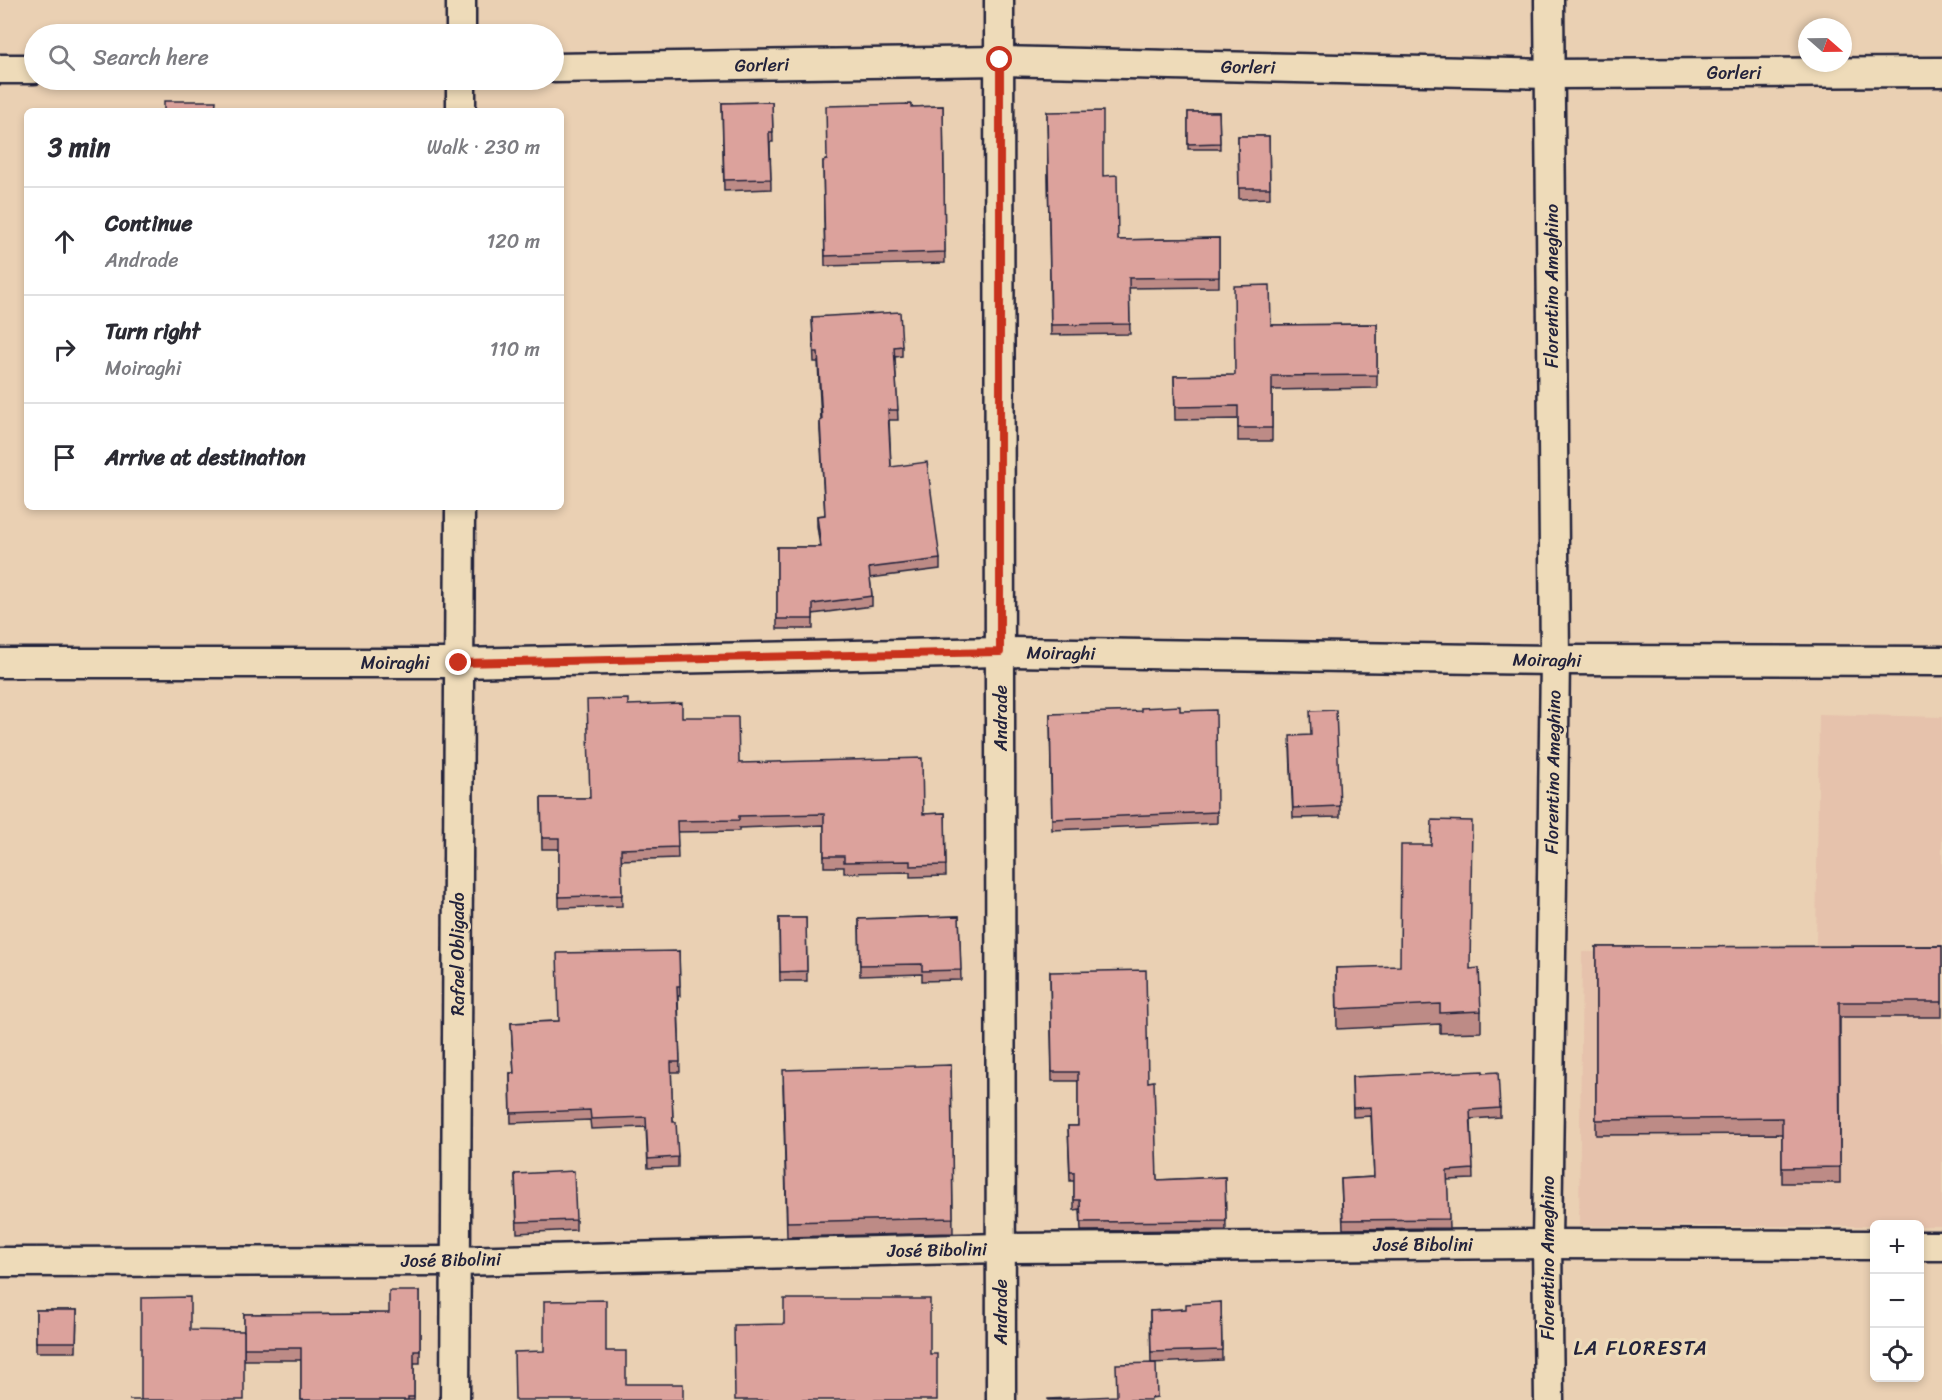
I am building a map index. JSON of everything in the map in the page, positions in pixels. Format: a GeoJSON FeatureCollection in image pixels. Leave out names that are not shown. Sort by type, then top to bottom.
{"type":"FeatureCollection","features":[{"type":"Feature","properties":{"kind":"street"},"geometry":{"type":"LineString","coordinates":[[461,0],[461,24]]}},
{"type":"Feature","properties":{"kind":"street","name":"Andrade"},"geometry":{"type":"LineString","coordinates":[[999,0],[1001,1400]]}},
{"type":"Feature","properties":{"kind":"street","name":"Florentino Ameghino"},"geometry":{"type":"LineString","coordinates":[[1549,0],[1555,660],[1547,1244],[1549,1400]]}},
{"type":"Feature","properties":{"kind":"street","name":"Gorleri"},"geometry":{"type":"LineString","coordinates":[[564,68],[1000,60],[1550,74],[1942,72]]}},
{"type":"Feature","properties":{"kind":"street"},"geometry":{"type":"LineString","coordinates":[[0,69],[24,69]]}},
{"type":"Feature","properties":{"kind":"street"},"geometry":{"type":"LineString","coordinates":[[461,90],[461,108]]}},
{"type":"Feature","properties":{"kind":"street","name":"Rafael Obligado"},"geometry":{"type":"LineString","coordinates":[[455,1400],[460,510]]}},
{"type":"Feature","properties":{"kind":"street","name":"Moiraghi"},"geometry":{"type":"LineString","coordinates":[[0,663],[459,663],[1000,652],[1555,660],[1942,661]]}},
{"type":"Feature","properties":{"kind":"street","name":"José Bibolini"},"geometry":{"type":"LineString","coordinates":[[0,1262],[457,1261],[1001,1248],[1547,1244],[1870,1245]]}},
{"type":"Feature","properties":{"kind":"street"},"geometry":{"type":"LineString","coordinates":[[1924,1246],[1942,1246]]}},
{"type":"Feature","properties":{"kind":"shaded area"},"geometry":{"type":"Polygon","coordinates":[[[1819,714],[1942,717],[1942,1226],[1924,1226],[1924,1220],[1870,1220],[1870,1226],[1579,1226],[1582,952],[1816,949],[1819,714]]]}},
{"type":"Feature","properties":{"kind":"building"},"geometry":{"type":"Polygon","coordinates":[[[164,101],[216,101],[215,108],[164,108],[164,101]]]}},
{"type":"Feature","properties":{"kind":"building"},"geometry":{"type":"Polygon","coordinates":[[[772,102],[773,132],[769,132],[771,179],[724,180],[722,103],[772,102]]]}},
{"type":"Feature","properties":{"kind":"building"},"geometry":{"type":"Polygon","coordinates":[[[911,104],[911,107],[943,106],[945,252],[825,256],[823,161],[827,160],[826,106],[911,104]]]}},
{"type":"Feature","properties":{"kind":"building"},"geometry":{"type":"Polygon","coordinates":[[[1103,111],[1103,176],[1117,175],[1118,240],[1219,238],[1219,277],[1129,278],[1130,324],[1051,325],[1047,112],[1103,111]]]}},
{"type":"Feature","properties":{"kind":"building"},"geometry":{"type":"Polygon","coordinates":[[[1188,112],[1219,112],[1220,143],[1188,144],[1188,112]]]}},
{"type":"Feature","properties":{"kind":"building"},"geometry":{"type":"Polygon","coordinates":[[[1238,136],[1269,136],[1270,188],[1239,188],[1238,136]]]}},
{"type":"Feature","properties":{"kind":"building"},"geometry":{"type":"Polygon","coordinates":[[[1270,285],[1271,325],[1377,324],[1377,375],[1272,376],[1272,428],[1238,428],[1238,406],[1175,407],[1174,376],[1235,375],[1234,286],[1270,285]]]}},
{"type":"Feature","properties":{"kind":"building"},"geometry":{"type":"Polygon","coordinates":[[[900,312],[902,346],[894,347],[898,410],[888,410],[891,467],[927,462],[940,559],[869,568],[872,596],[813,604],[813,619],[777,619],[777,547],[821,547],[817,516],[825,515],[818,352],[814,352],[812,317],[900,312]]]}},
{"type":"Feature","properties":{"kind":"building"},"geometry":{"type":"Polygon","coordinates":[[[628,699],[628,705],[682,703],[682,717],[738,717],[739,763],[922,758],[923,814],[945,813],[946,865],[910,866],[910,861],[844,862],[844,856],[824,856],[824,814],[739,816],[739,820],[677,821],[678,847],[621,849],[622,895],[559,897],[559,838],[542,838],[541,798],[590,798],[587,700],[628,699]]]}},
{"type":"Feature","properties":{"kind":"building"},"geometry":{"type":"Polygon","coordinates":[[[1180,706],[1180,711],[1216,710],[1217,812],[1052,819],[1050,714],[1141,711],[1141,708],[1180,706]]]}},
{"type":"Feature","properties":{"kind":"building"},"geometry":{"type":"Polygon","coordinates":[[[1336,710],[1340,806],[1293,808],[1290,736],[1311,735],[1310,711],[1336,710]]]}},
{"type":"Feature","properties":{"kind":"building"},"geometry":{"type":"Polygon","coordinates":[[[1432,820],[1472,821],[1470,969],[1479,968],[1481,1011],[1440,1013],[1440,1004],[1337,1009],[1336,968],[1400,966],[1401,845],[1431,845],[1432,820]]]}},
{"type":"Feature","properties":{"kind":"building"},"geometry":{"type":"Polygon","coordinates":[[[959,916],[961,970],[922,971],[922,964],[860,965],[859,919],[959,916]]]}},
{"type":"Feature","properties":{"kind":"building"},"geometry":{"type":"Polygon","coordinates":[[[779,918],[806,918],[807,971],[780,972],[779,918]]]}},
{"type":"Feature","properties":{"kind":"building"},"geometry":{"type":"Polygon","coordinates":[[[1942,946],[1942,1002],[1839,1002],[1840,1167],[1782,1168],[1782,1118],[1596,1120],[1596,947],[1942,946]]]}},
{"type":"Feature","properties":{"kind":"building"},"geometry":{"type":"Polygon","coordinates":[[[679,951],[680,986],[677,986],[680,1062],[671,1062],[673,1122],[676,1122],[678,1157],[648,1159],[646,1117],[591,1119],[590,1110],[511,1113],[510,1073],[514,1073],[511,1023],[559,1021],[557,953],[679,951]]]}},
{"type":"Feature","properties":{"kind":"building"},"geometry":{"type":"Polygon","coordinates":[[[1146,970],[1148,1082],[1154,1081],[1157,1180],[1225,1177],[1226,1221],[1081,1222],[1080,1200],[1074,1200],[1074,1172],[1070,1172],[1068,1126],[1078,1126],[1078,1072],[1052,1072],[1050,972],[1146,970]]]}},
{"type":"Feature","properties":{"kind":"building"},"geometry":{"type":"Polygon","coordinates":[[[951,1065],[953,1218],[787,1222],[783,1070],[951,1065]]]}},
{"type":"Feature","properties":{"kind":"building"},"geometry":{"type":"Polygon","coordinates":[[[1483,1071],[1483,1073],[1498,1072],[1500,1108],[1470,1110],[1473,1169],[1447,1171],[1449,1219],[1343,1220],[1341,1179],[1374,1177],[1371,1107],[1353,1108],[1352,1077],[1483,1071]]]}},
{"type":"Feature","properties":{"kind":"building"},"geometry":{"type":"Polygon","coordinates":[[[574,1171],[576,1220],[517,1222],[515,1174],[574,1171]]]}},
{"type":"Feature","properties":{"kind":"building"},"geometry":{"type":"Polygon","coordinates":[[[389,1291],[420,1291],[420,1351],[414,1351],[414,1397],[408,1397],[408,1400],[301,1400],[301,1348],[244,1348],[244,1314],[389,1313],[389,1291]]]}},
{"type":"Feature","properties":{"kind":"building"},"geometry":{"type":"Polygon","coordinates":[[[190,1297],[190,1330],[244,1331],[244,1400],[141,1400],[141,1298],[190,1297]]]}},
{"type":"Feature","properties":{"kind":"building"},"geometry":{"type":"Polygon","coordinates":[[[784,1299],[930,1299],[930,1354],[937,1354],[937,1400],[735,1400],[734,1325],[784,1324],[784,1299]]]}},
{"type":"Feature","properties":{"kind":"building"},"geometry":{"type":"Polygon","coordinates":[[[606,1300],[606,1351],[626,1351],[626,1384],[683,1384],[683,1400],[515,1400],[514,1352],[544,1351],[544,1301],[606,1300]]]}},
{"type":"Feature","properties":{"kind":"building"},"geometry":{"type":"Polygon","coordinates":[[[1221,1302],[1222,1350],[1151,1352],[1150,1311],[1186,1309],[1186,1304],[1221,1302]]]}},
{"type":"Feature","properties":{"kind":"building"},"geometry":{"type":"Polygon","coordinates":[[[36,1310],[77,1310],[76,1342],[36,1342],[36,1310]]]}},
{"type":"Feature","properties":{"kind":"building"},"geometry":{"type":"Polygon","coordinates":[[[1156,1363],[1157,1397],[1151,1400],[1048,1400],[1117,1396],[1116,1364],[1156,1363]]]}},
{"type":"Feature","properties":{"kind":"district","name":"LA FLORESTA"},"geometry":{"type":"Point","coordinates":[1641,1348]}},
{"type":"Feature","properties":{"kind":"route"},"geometry":{"type":"LineString","coordinates":[[459,663],[1000,652],[1000,60]]}}]}
